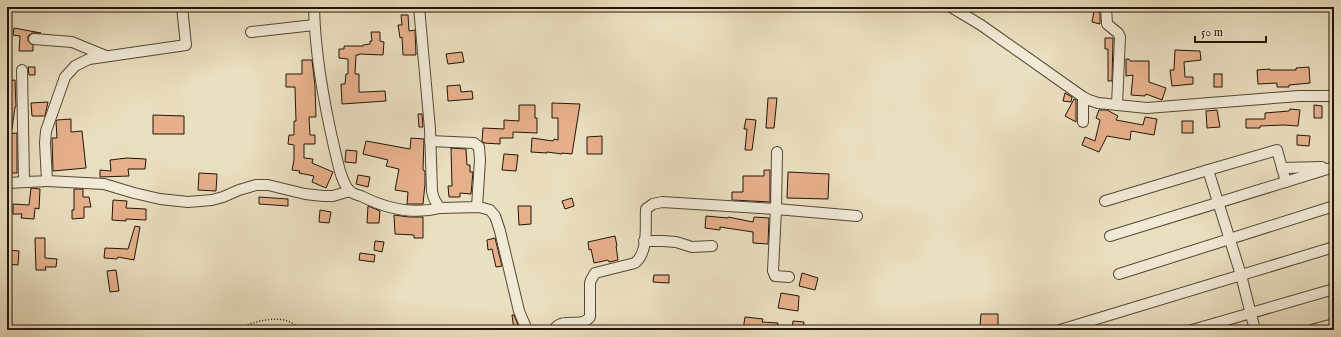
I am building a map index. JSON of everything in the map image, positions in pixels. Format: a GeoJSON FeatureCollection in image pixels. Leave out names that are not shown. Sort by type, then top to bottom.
{"type":"FeatureCollection","features":[{"type":"Feature","properties":{"kind":"street"},"geometry":{"type":"LineString","coordinates":[[47,181],[45,143],[46,132],[66,77],[75,66],[89,59],[186,45],[182,7]]}},
{"type":"Feature","properties":{"kind":"street"},"geometry":{"type":"LineString","coordinates":[[314,7],[314,25],[326,111],[340,172],[344,183],[350,191],[374,202],[400,210],[428,211],[440,208],[477,207],[490,210],[495,216],[519,311],[527,330]]}},
{"type":"Feature","properties":{"kind":"street"},"geometry":{"type":"LineString","coordinates":[[419,7],[430,141],[432,191],[435,203],[440,208]]}},
{"type":"Feature","properties":{"kind":"street"},"geometry":{"type":"LineString","coordinates":[[952,7],[981,25],[1083,97],[1098,103],[1147,108],[1299,96],[1334,96]]}},
{"type":"Feature","properties":{"kind":"street"},"geometry":{"type":"LineString","coordinates":[[1106,7],[1108,24],[1118,33],[1120,37],[1117,105]]}},
{"type":"Feature","properties":{"kind":"street"},"geometry":{"type":"LineString","coordinates":[[251,32],[314,25]]}},
{"type":"Feature","properties":{"kind":"street"},"geometry":{"type":"LineString","coordinates":[[34,39],[72,42],[106,56]]}},
{"type":"Feature","properties":{"kind":"street"},"geometry":{"type":"LineString","coordinates":[[22,70],[24,182]]}},
{"type":"Feature","properties":{"kind":"street"},"geometry":{"type":"LineString","coordinates":[[1083,97],[1083,122]]}},
{"type":"Feature","properties":{"kind":"street"},"geometry":{"type":"LineString","coordinates":[[430,141],[473,142],[479,147],[480,160],[477,207]]}},
{"type":"Feature","properties":{"kind":"street"},"geometry":{"type":"LineString","coordinates":[[1104,201],[1277,150],[1286,182]]}},
{"type":"Feature","properties":{"kind":"street"},"geometry":{"type":"LineString","coordinates":[[777,152],[773,273],[778,277],[789,277]]}},
{"type":"Feature","properties":{"kind":"street"},"geometry":{"type":"LineString","coordinates":[[1282,168],[1334,167]]}},
{"type":"Feature","properties":{"kind":"street"},"geometry":{"type":"LineString","coordinates":[[1110,236],[1218,204],[1334,167]]}},
{"type":"Feature","properties":{"kind":"street"},"geometry":{"type":"LineString","coordinates":[[1208,170],[1255,330]]}},
{"type":"Feature","properties":{"kind":"street"},"geometry":{"type":"LineString","coordinates":[[7,183],[47,181],[104,184],[160,199],[188,202],[212,200],[256,185],[268,185],[304,194],[323,196],[333,196],[350,191]]}},
{"type":"Feature","properties":{"kind":"street"},"geometry":{"type":"LineString","coordinates":[[554,330],[557,325],[564,323],[588,321],[590,317],[590,283],[592,276],[595,273],[635,263],[642,255],[644,250],[646,209],[657,202],[776,209],[857,216]]}},
{"type":"Feature","properties":{"kind":"street"},"geometry":{"type":"LineString","coordinates":[[1119,274],[1334,206]]}},
{"type":"Feature","properties":{"kind":"street"},"geometry":{"type":"LineString","coordinates":[[644,242],[663,241],[676,242],[694,247],[712,246]]}},
{"type":"Feature","properties":{"kind":"street"},"geometry":{"type":"LineString","coordinates":[[1060,330],[1334,247]]}},
{"type":"Feature","properties":{"kind":"street"},"geometry":{"type":"LineString","coordinates":[[1192,330],[1334,289]]}},
{"type":"Feature","properties":{"kind":"street"},"geometry":{"type":"LineString","coordinates":[[1311,330],[1334,324]]}},
{"type":"Feature","properties":{"kind":"path"},"geometry":{"type":"LineString","coordinates":[[237,330],[242,327],[266,320],[284,320],[297,327],[299,330]]}},
{"type":"Feature","properties":{"kind":"building"},"geometry":{"type":"Polygon","coordinates":[[[1094,11],[1100,12],[1100,24],[1092,22],[1094,11]]]}},
{"type":"Feature","properties":{"kind":"building"},"geometry":{"type":"Polygon","coordinates":[[[401,15],[408,15],[409,31],[415,30],[416,55],[403,55],[402,37],[400,38],[398,25],[402,25],[401,15]]]}},
{"type":"Feature","properties":{"kind":"building"},"geometry":{"type":"Polygon","coordinates":[[[14,28],[41,33],[32,33],[28,36],[28,41],[33,45],[33,51],[19,51],[20,36],[13,35],[14,28]]]}},
{"type":"Feature","properties":{"kind":"building"},"geometry":{"type":"Polygon","coordinates":[[[371,32],[380,32],[380,41],[384,42],[383,55],[356,55],[355,74],[359,74],[359,92],[385,91],[386,101],[342,104],[341,84],[345,84],[346,74],[348,74],[348,59],[339,58],[339,49],[344,49],[344,46],[363,46],[370,44],[370,41],[372,41],[371,32]]]}},
{"type":"Feature","properties":{"kind":"building"},"geometry":{"type":"Polygon","coordinates":[[[1105,38],[1113,38],[1112,81],[1108,81],[1108,49],[1105,49],[1105,38]]]}},
{"type":"Feature","properties":{"kind":"building"},"geometry":{"type":"Polygon","coordinates":[[[1175,50],[1200,51],[1201,60],[1184,62],[1185,77],[1193,77],[1193,84],[1172,86],[1170,70],[1174,70],[1175,50]]]}},
{"type":"Feature","properties":{"kind":"building"},"geometry":{"type":"Polygon","coordinates":[[[462,52],[464,62],[448,64],[446,54],[462,52]]]}},
{"type":"Feature","properties":{"kind":"building"},"geometry":{"type":"Polygon","coordinates":[[[1126,59],[1129,59],[1130,61],[1149,61],[1149,82],[1166,88],[1162,100],[1146,94],[1145,96],[1131,95],[1133,75],[1126,76],[1126,59]]]}},
{"type":"Feature","properties":{"kind":"building"},"geometry":{"type":"Polygon","coordinates":[[[302,60],[312,60],[316,117],[309,117],[310,135],[315,135],[315,144],[304,144],[304,158],[313,159],[312,163],[333,172],[326,188],[312,182],[314,176],[292,170],[294,145],[288,144],[289,135],[294,135],[294,121],[296,121],[295,87],[286,87],[286,74],[302,74],[302,60]]]}},
{"type":"Feature","properties":{"kind":"building"},"geometry":{"type":"Polygon","coordinates":[[[28,67],[35,67],[35,75],[29,75],[28,67]]]}},
{"type":"Feature","properties":{"kind":"building"},"geometry":{"type":"Polygon","coordinates":[[[1309,67],[1310,83],[1289,85],[1289,87],[1277,87],[1277,83],[1258,84],[1257,70],[1296,70],[1296,68],[1309,67]]]}},
{"type":"Feature","properties":{"kind":"building"},"geometry":{"type":"Polygon","coordinates":[[[1214,74],[1222,74],[1222,87],[1214,87],[1214,74]]]}},
{"type":"Feature","properties":{"kind":"building"},"geometry":{"type":"Polygon","coordinates":[[[15,80],[16,107],[12,129],[7,128],[7,81],[15,80]]]}},
{"type":"Feature","properties":{"kind":"building"},"geometry":{"type":"Polygon","coordinates":[[[460,85],[461,92],[472,91],[473,99],[448,101],[447,86],[460,85]]]}},
{"type":"Feature","properties":{"kind":"building"},"geometry":{"type":"Polygon","coordinates":[[[1065,93],[1072,97],[1071,102],[1063,101],[1065,93]]]}},
{"type":"Feature","properties":{"kind":"building"},"geometry":{"type":"Polygon","coordinates":[[[768,98],[777,98],[774,128],[766,128],[768,98]]]}},
{"type":"Feature","properties":{"kind":"building"},"geometry":{"type":"Polygon","coordinates":[[[1074,99],[1076,100],[1076,122],[1065,116],[1074,99]]]}},
{"type":"Feature","properties":{"kind":"building"},"geometry":{"type":"Polygon","coordinates":[[[48,102],[45,116],[32,116],[31,103],[48,102]]]}},
{"type":"Feature","properties":{"kind":"building"},"geometry":{"type":"Polygon","coordinates":[[[552,103],[580,104],[572,154],[531,152],[532,138],[553,141],[554,139],[558,140],[558,118],[552,118],[552,103]]]}},
{"type":"Feature","properties":{"kind":"building"},"geometry":{"type":"Polygon","coordinates":[[[519,105],[535,105],[537,133],[513,132],[513,138],[500,138],[500,144],[484,143],[482,141],[483,128],[504,129],[504,120],[519,121],[519,105]]]}},
{"type":"Feature","properties":{"kind":"building"},"geometry":{"type":"Polygon","coordinates":[[[1314,105],[1322,106],[1322,118],[1314,118],[1314,105]]]}},
{"type":"Feature","properties":{"kind":"building"},"geometry":{"type":"Polygon","coordinates":[[[1290,109],[1300,110],[1298,126],[1284,125],[1246,128],[1246,119],[1265,119],[1265,113],[1289,111],[1290,109]]]}},
{"type":"Feature","properties":{"kind":"building"},"geometry":{"type":"Polygon","coordinates":[[[1099,110],[1107,110],[1118,116],[1116,120],[1143,125],[1145,117],[1157,119],[1154,135],[1131,131],[1130,140],[1107,136],[1099,152],[1082,145],[1085,137],[1095,141],[1100,120],[1096,118],[1099,110]]]}},
{"type":"Feature","properties":{"kind":"building"},"geometry":{"type":"Polygon","coordinates":[[[1217,110],[1220,127],[1207,128],[1206,111],[1217,110]]]}},
{"type":"Feature","properties":{"kind":"building"},"geometry":{"type":"Polygon","coordinates":[[[418,114],[422,114],[423,127],[419,127],[418,114]]]}},
{"type":"Feature","properties":{"kind":"building"},"geometry":{"type":"Polygon","coordinates":[[[153,115],[184,116],[184,134],[153,134],[153,115]]]}},
{"type":"Feature","properties":{"kind":"building"},"geometry":{"type":"Polygon","coordinates":[[[71,119],[71,132],[82,131],[86,168],[53,171],[52,138],[57,138],[56,121],[71,119]]]}},
{"type":"Feature","properties":{"kind":"building"},"geometry":{"type":"Polygon","coordinates":[[[746,119],[756,120],[752,150],[745,150],[747,129],[744,129],[746,119]]]}},
{"type":"Feature","properties":{"kind":"building"},"geometry":{"type":"Polygon","coordinates":[[[1182,121],[1193,121],[1193,133],[1182,133],[1182,121]]]}},
{"type":"Feature","properties":{"kind":"building"},"geometry":{"type":"Polygon","coordinates":[[[17,133],[17,173],[8,173],[9,155],[7,155],[7,134],[17,133]]]}},
{"type":"Feature","properties":{"kind":"building"},"geometry":{"type":"Polygon","coordinates":[[[1297,135],[1310,136],[1309,146],[1297,145],[1297,135]]]}},
{"type":"Feature","properties":{"kind":"building"},"geometry":{"type":"Polygon","coordinates":[[[602,136],[602,154],[587,154],[587,137],[602,136]]]}},
{"type":"Feature","properties":{"kind":"building"},"geometry":{"type":"Polygon","coordinates":[[[411,138],[424,139],[423,170],[425,171],[425,184],[423,204],[407,204],[408,192],[395,190],[399,169],[386,166],[388,160],[363,154],[366,141],[410,149],[411,138]]]}},
{"type":"Feature","properties":{"kind":"building"},"geometry":{"type":"Polygon","coordinates":[[[451,148],[466,149],[467,165],[470,165],[470,172],[473,172],[471,194],[460,193],[460,197],[449,197],[448,186],[452,186],[451,148]]]}},
{"type":"Feature","properties":{"kind":"building"},"geometry":{"type":"Polygon","coordinates":[[[346,150],[357,151],[356,163],[345,162],[346,150]]]}},
{"type":"Feature","properties":{"kind":"building"},"geometry":{"type":"Polygon","coordinates":[[[504,154],[518,155],[516,171],[502,170],[504,154]]]}},
{"type":"Feature","properties":{"kind":"building"},"geometry":{"type":"Polygon","coordinates":[[[127,158],[146,159],[145,169],[128,169],[129,176],[100,177],[100,170],[111,171],[110,160],[127,158]]]}},
{"type":"Feature","properties":{"kind":"building"},"geometry":{"type":"Polygon","coordinates":[[[764,170],[770,170],[770,202],[732,200],[732,192],[743,192],[743,176],[764,176],[764,170]]]}},
{"type":"Feature","properties":{"kind":"building"},"geometry":{"type":"Polygon","coordinates":[[[788,172],[829,174],[828,199],[787,198],[788,172]]]}},
{"type":"Feature","properties":{"kind":"building"},"geometry":{"type":"Polygon","coordinates":[[[199,173],[217,174],[216,191],[198,190],[199,173]]]}},
{"type":"Feature","properties":{"kind":"building"},"geometry":{"type":"Polygon","coordinates":[[[358,175],[370,177],[368,187],[356,184],[358,175]]]}},
{"type":"Feature","properties":{"kind":"building"},"geometry":{"type":"Polygon","coordinates":[[[31,188],[40,189],[39,209],[35,208],[34,219],[21,218],[22,214],[13,214],[13,204],[29,205],[31,188]]]}},
{"type":"Feature","properties":{"kind":"building"},"geometry":{"type":"Polygon","coordinates":[[[74,189],[83,189],[83,197],[89,197],[91,207],[84,207],[84,218],[72,219],[72,210],[74,210],[74,189]]]}},
{"type":"Feature","properties":{"kind":"building"},"geometry":{"type":"Polygon","coordinates":[[[259,197],[288,199],[288,206],[259,204],[259,197]]]}},
{"type":"Feature","properties":{"kind":"building"},"geometry":{"type":"Polygon","coordinates":[[[572,198],[574,206],[565,209],[562,201],[572,198]]]}},
{"type":"Feature","properties":{"kind":"building"},"geometry":{"type":"Polygon","coordinates":[[[113,200],[127,201],[126,208],[146,209],[146,220],[112,220],[113,200]]]}},
{"type":"Feature","properties":{"kind":"building"},"geometry":{"type":"Polygon","coordinates":[[[368,206],[380,211],[379,223],[367,223],[368,206]]]}},
{"type":"Feature","properties":{"kind":"building"},"geometry":{"type":"Polygon","coordinates":[[[518,206],[531,206],[531,224],[519,225],[518,206]]]}},
{"type":"Feature","properties":{"kind":"building"},"geometry":{"type":"Polygon","coordinates":[[[320,210],[331,212],[329,223],[319,222],[320,210]]]}},
{"type":"Feature","properties":{"kind":"building"},"geometry":{"type":"Polygon","coordinates":[[[394,215],[423,217],[423,238],[414,238],[414,235],[395,234],[394,215]]]}},
{"type":"Feature","properties":{"kind":"building"},"geometry":{"type":"Polygon","coordinates":[[[706,216],[728,217],[753,222],[754,217],[769,218],[768,244],[753,243],[753,232],[720,227],[720,230],[705,228],[706,216]]]}},
{"type":"Feature","properties":{"kind":"building"},"geometry":{"type":"Polygon","coordinates":[[[135,226],[140,227],[134,260],[118,257],[117,259],[104,258],[105,248],[128,249],[135,226]]]}},
{"type":"Feature","properties":{"kind":"building"},"geometry":{"type":"Polygon","coordinates":[[[615,236],[618,260],[609,262],[608,260],[594,263],[591,249],[589,250],[588,242],[615,236]]]}},
{"type":"Feature","properties":{"kind":"building"},"geometry":{"type":"Polygon","coordinates":[[[35,238],[45,238],[45,258],[57,259],[56,267],[45,267],[46,270],[36,270],[35,238]]]}},
{"type":"Feature","properties":{"kind":"building"},"geometry":{"type":"Polygon","coordinates":[[[495,238],[502,266],[496,267],[492,249],[488,250],[487,240],[495,238]]]}},
{"type":"Feature","properties":{"kind":"building"},"geometry":{"type":"Polygon","coordinates":[[[375,241],[384,242],[382,252],[374,250],[375,241]]]}},
{"type":"Feature","properties":{"kind":"building"},"geometry":{"type":"Polygon","coordinates":[[[7,250],[19,251],[18,265],[7,264],[7,250]]]}},
{"type":"Feature","properties":{"kind":"building"},"geometry":{"type":"Polygon","coordinates":[[[360,253],[375,255],[374,262],[359,260],[360,253]]]}},
{"type":"Feature","properties":{"kind":"building"},"geometry":{"type":"Polygon","coordinates":[[[116,270],[119,291],[110,292],[107,271],[116,270]]]}},
{"type":"Feature","properties":{"kind":"building"},"geometry":{"type":"Polygon","coordinates":[[[802,273],[818,278],[815,290],[799,286],[802,273]]]}},
{"type":"Feature","properties":{"kind":"building"},"geometry":{"type":"Polygon","coordinates":[[[654,275],[669,275],[669,283],[653,282],[654,275]]]}},
{"type":"Feature","properties":{"kind":"building"},"geometry":{"type":"Polygon","coordinates":[[[781,293],[799,296],[798,311],[778,308],[781,293]]]}},
{"type":"Feature","properties":{"kind":"building"},"geometry":{"type":"Polygon","coordinates":[[[981,314],[998,314],[998,326],[980,326],[981,314]]]}},
{"type":"Feature","properties":{"kind":"building"},"geometry":{"type":"Polygon","coordinates":[[[512,315],[514,315],[520,330],[514,330],[512,315]]]}},
{"type":"Feature","properties":{"kind":"building"},"geometry":{"type":"Polygon","coordinates":[[[745,317],[763,319],[762,322],[778,323],[777,330],[743,330],[745,317]]]}},
{"type":"Feature","properties":{"kind":"building"},"geometry":{"type":"Polygon","coordinates":[[[793,321],[804,322],[803,330],[792,330],[793,321]]]}}]}
